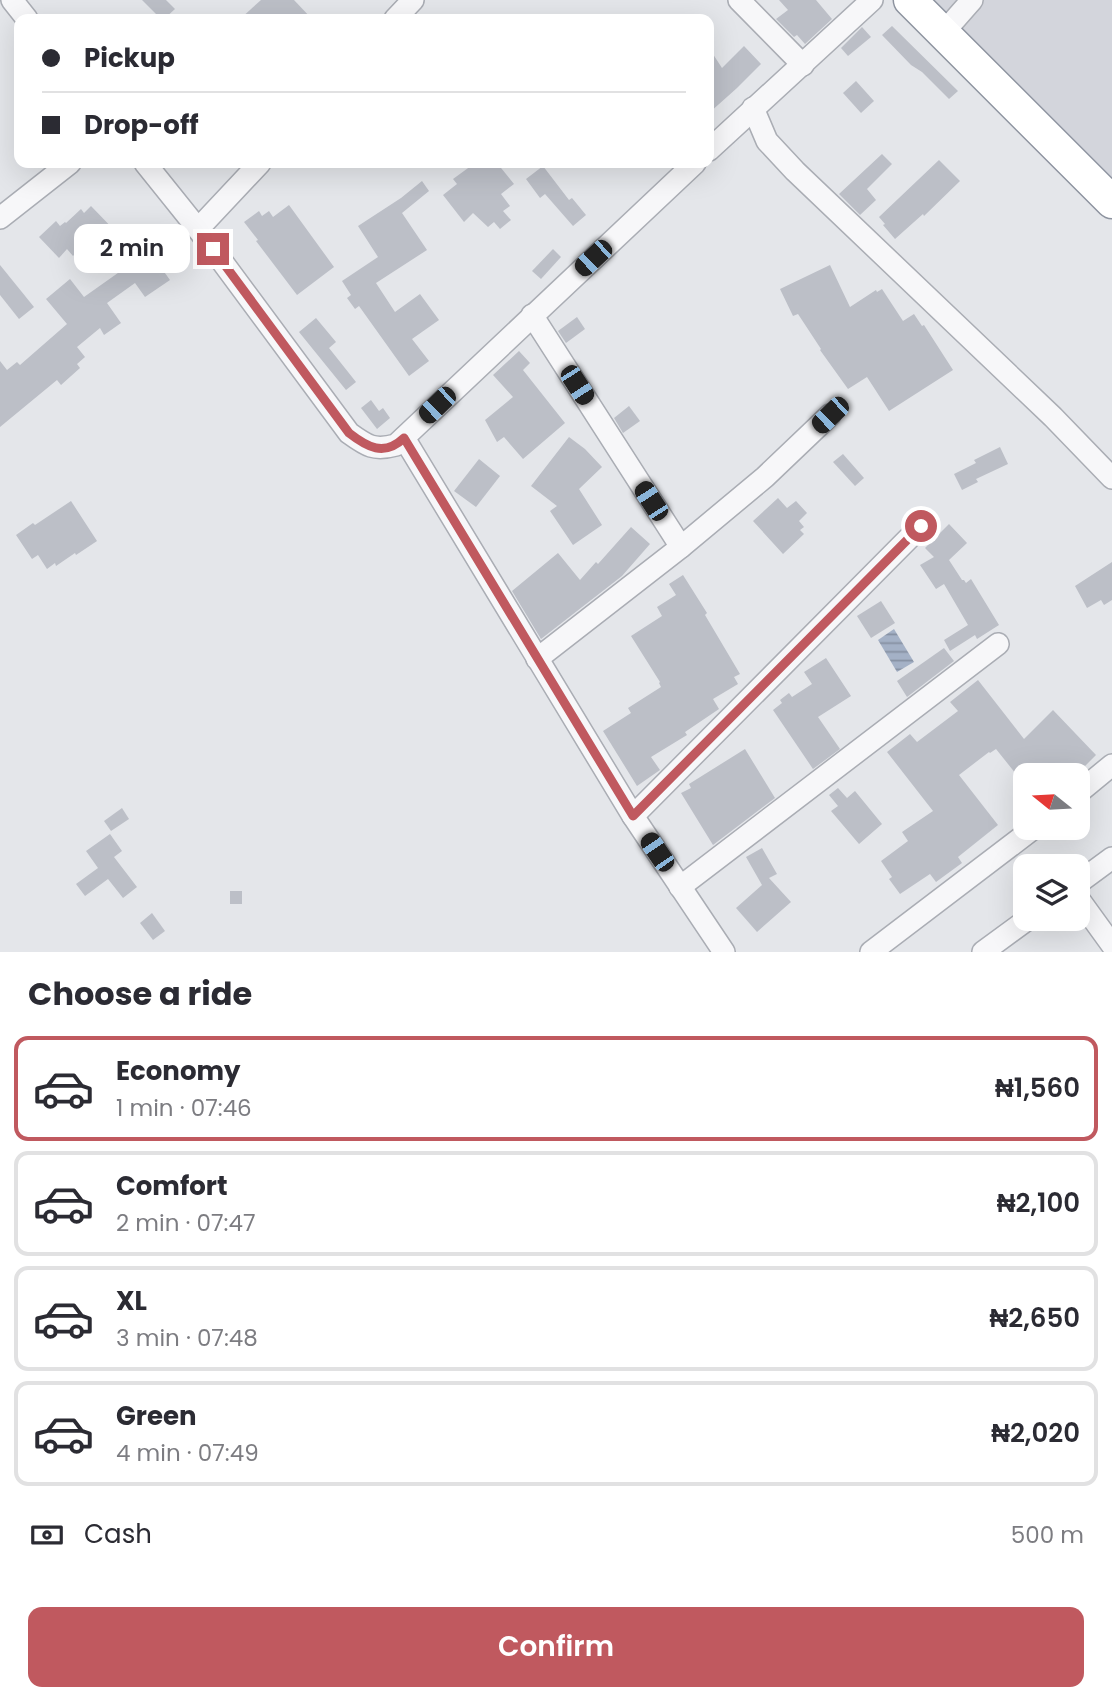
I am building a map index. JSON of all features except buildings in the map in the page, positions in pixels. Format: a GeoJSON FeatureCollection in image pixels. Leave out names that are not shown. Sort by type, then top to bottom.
{"type":"FeatureCollection","features":[{"type":"Feature","properties":{"kind":"highway"},"geometry":{"type":"LineString","coordinates":[[920,4],[943,33],[1112,202]]}},
{"type":"Feature","properties":{"kind":"street"},"geometry":{"type":"LineString","coordinates":[[12,0],[23,14]]}},
{"type":"Feature","properties":{"kind":"street"},"geometry":{"type":"LineString","coordinates":[[400,14],[413,0]]}},
{"type":"Feature","properties":{"kind":"street"},"geometry":{"type":"LineString","coordinates":[[739,0],[803,65]]}},
{"type":"Feature","properties":{"kind":"street"},"geometry":{"type":"LineString","coordinates":[[714,145],[872,0]]}},
{"type":"Feature","properties":{"kind":"street"},"geometry":{"type":"LineString","coordinates":[[943,33],[972,0]]}},
{"type":"Feature","properties":{"kind":"street"},"geometry":{"type":"LineString","coordinates":[[753,108],[767,141],[795,171],[1053,417],[1112,478]]}},
{"type":"Feature","properties":{"kind":"street"},"geometry":{"type":"LineString","coordinates":[[0,218],[63,168]]}},
{"type":"Feature","properties":{"kind":"street"},"geometry":{"type":"LineString","coordinates":[[149,168],[198,229],[349,433],[371,447],[383,449],[396,445],[404,438],[690,168]]}},
{"type":"Feature","properties":{"kind":"street"},"geometry":{"type":"LineString","coordinates":[[198,229],[255,168]]}},
{"type":"Feature","properties":{"kind":"street"},"geometry":{"type":"LineString","coordinates":[[532,315],[681,547]]}},
{"type":"Feature","properties":{"kind":"street"},"geometry":{"type":"LineString","coordinates":[[537,659],[681,547],[765,477],[830,415]]}},
{"type":"Feature","properties":{"kind":"street"},"geometry":{"type":"LineString","coordinates":[[404,438],[633,816],[724,952]]}},
{"type":"Feature","properties":{"kind":"street"},"geometry":{"type":"LineString","coordinates":[[633,816],[921,526]]}},
{"type":"Feature","properties":{"kind":"street"},"geometry":{"type":"LineString","coordinates":[[680,887],[998,644]]}},
{"type":"Feature","properties":{"kind":"street"},"geometry":{"type":"LineString","coordinates":[[1090,783],[1112,765]]}},
{"type":"Feature","properties":{"kind":"street"},"geometry":{"type":"LineString","coordinates":[[871,952],[1018,840]]}},
{"type":"Feature","properties":{"kind":"street"},"geometry":{"type":"LineString","coordinates":[[1090,874],[1112,858]]}},
{"type":"Feature","properties":{"kind":"street"},"geometry":{"type":"LineString","coordinates":[[1090,915],[1112,945]]}},
{"type":"Feature","properties":{"kind":"street"},"geometry":{"type":"LineString","coordinates":[[983,952],[1013,930]]}},
{"type":"Feature","properties":{"kind":"shaded area"},"geometry":{"type":"Polygon","coordinates":[[[926,0],[1112,0],[1112,186],[926,0]]]}},
{"type":"Feature","properties":{"kind":"water"},"geometry":{"type":"Polygon","coordinates":[[[894,629],[914,662],[897,672],[878,640],[894,629]]]}},
{"type":"Feature","properties":{"kind":"route"},"geometry":{"type":"LineString","coordinates":[[213,249],[349,433],[371,447],[383,449],[396,445],[404,438],[633,816],[921,526]]}}]}
